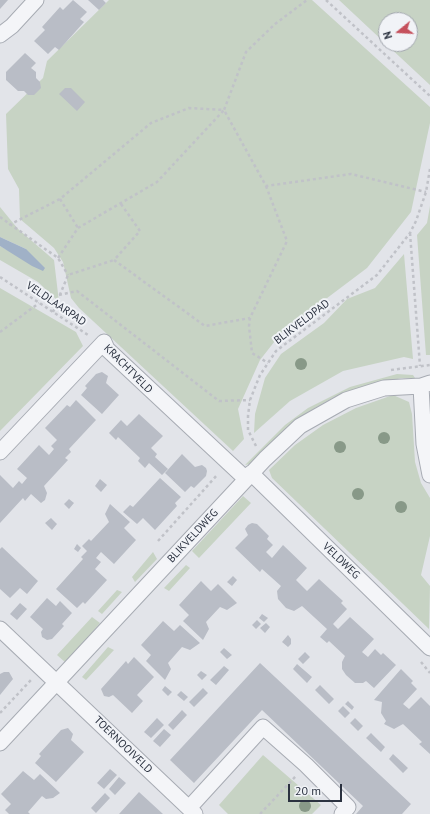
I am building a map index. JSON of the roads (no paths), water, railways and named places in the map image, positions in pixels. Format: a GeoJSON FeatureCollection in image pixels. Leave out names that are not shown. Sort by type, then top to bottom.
{"type":"FeatureCollection","features":[{"type":"Feature","properties":{"kind":"street"},"geometry":{"type":"LineString","coordinates":[[0,35],[12,26],[36,0]]}},
{"type":"Feature","properties":{"kind":"street","name":"KRACHTVELD"},"geometry":{"type":"LineString","coordinates":[[0,452],[104,342],[107,349],[245,480]]}},
{"type":"Feature","properties":{"kind":"street"},"geometry":{"type":"LineString","coordinates":[[425,384],[424,444],[430,475]]}},
{"type":"Feature","properties":{"kind":"street","name":"BLIKVELDWEG"},"geometry":{"type":"LineString","coordinates":[[0,743],[245,480],[300,426],[346,400],[384,388],[425,384]]}},
{"type":"Feature","properties":{"kind":"street","name":"VELDWEG"},"geometry":{"type":"LineString","coordinates":[[245,480],[430,648]]}},
{"type":"Feature","properties":{"kind":"street"},"geometry":{"type":"LineString","coordinates":[[0,629],[56,683]]}},
{"type":"Feature","properties":{"kind":"street","name":"TOERNOOIVELD"},"geometry":{"type":"LineString","coordinates":[[56,683],[78,702],[192,811],[263,727],[306,765],[348,807],[342,814]]}},
{"type":"Feature","properties":{"kind":"water"},"geometry":{"type":"Polygon","coordinates":[[[0,237],[26,249],[45,268],[43,271],[32,266],[0,246],[0,237]]]}}]}
